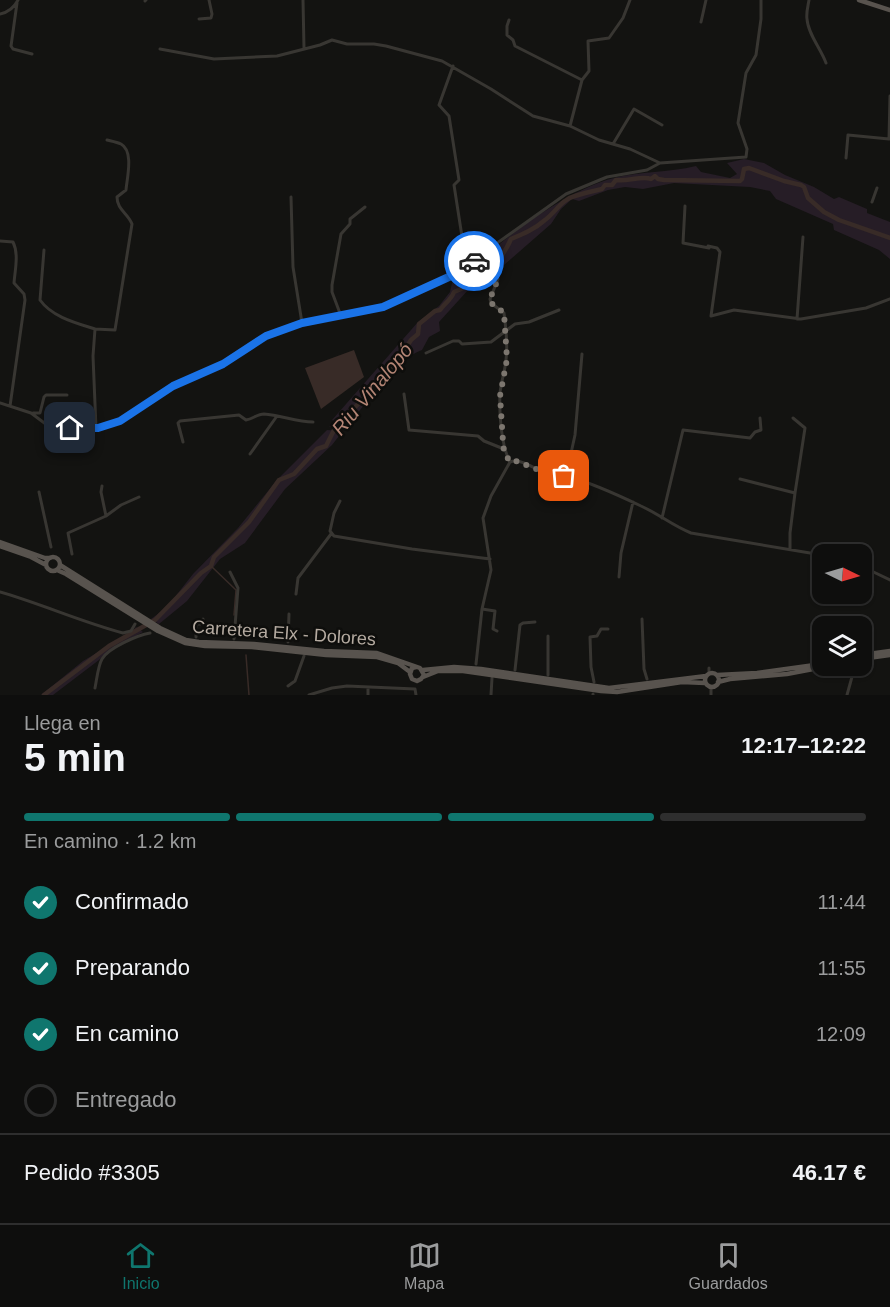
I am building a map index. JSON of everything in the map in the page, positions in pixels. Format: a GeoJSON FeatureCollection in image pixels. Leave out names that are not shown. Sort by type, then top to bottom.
{"type":"FeatureCollection","features":[{"type":"Feature","properties":{"kind":"main road"},"geometry":{"type":"LineString","coordinates":[[859,0],[890,10]]}},
{"type":"Feature","properties":{"kind":"main road"},"geometry":{"type":"LineString","coordinates":[[0,544],[41,557],[56,558],[60,564],[57,570],[50,570],[46,565],[31,557],[0,544]]}},
{"type":"Feature","properties":{"kind":"main road"},"geometry":{"type":"LineString","coordinates":[[46,565],[50,558]]}},
{"type":"Feature","properties":{"kind":"main road","name":"Carretera Elx - Dolores"},"geometry":{"type":"LineString","coordinates":[[60,564],[138,620]]}},
{"type":"Feature","properties":{"kind":"main road","name":"Carretera Elx - Dolores"},"geometry":{"type":"LineString","coordinates":[[57,570],[138,620],[179,638],[199,642],[377,653],[416,667]]}},
{"type":"Feature","properties":{"kind":"main road","name":"Carretera Elx - Dolores"},"geometry":{"type":"LineString","coordinates":[[159,630],[179,642],[198,646],[252,647],[326,655],[377,657],[398,663],[410,672]]}},
{"type":"Feature","properties":{"kind":"main road"},"geometry":{"type":"LineString","coordinates":[[872,655],[890,653]]}},
{"type":"Feature","properties":{"kind":"main road"},"geometry":{"type":"LineString","coordinates":[[812,665],[757,673],[717,675],[708,672],[609,688],[454,667],[423,670],[416,667],[410,672],[410,676],[415,681],[438,671],[463,671],[611,692],[682,682],[705,683],[711,687],[718,682],[730,679],[812,669]]}},
{"type":"Feature","properties":{"kind":"main road"},"geometry":{"type":"LineString","coordinates":[[423,670],[423,677]]}},
{"type":"Feature","properties":{"kind":"main road"},"geometry":{"type":"LineString","coordinates":[[705,683],[708,672]]}},
{"type":"Feature","properties":{"kind":"main road"},"geometry":{"type":"LineString","coordinates":[[717,675],[718,682]]}},
{"type":"Feature","properties":{"kind":"street"},"geometry":{"type":"LineString","coordinates":[[199,19],[211,18],[209,0]]}},
{"type":"Feature","properties":{"kind":"street"},"geometry":{"type":"LineString","coordinates":[[303,0],[304,48]]}},
{"type":"Feature","properties":{"kind":"street"},"geometry":{"type":"LineString","coordinates":[[570,126],[582,80],[589,71],[588,41],[609,38],[623,18],[630,0]]}},
{"type":"Feature","properties":{"kind":"street"},"geometry":{"type":"LineString","coordinates":[[701,22],[706,0]]}},
{"type":"Feature","properties":{"kind":"street"},"geometry":{"type":"LineString","coordinates":[[0,403],[31,413],[47,425],[56,428],[96,428],[120,421],[184,379],[223,364],[266,336],[302,323],[383,307],[405,299],[451,276],[566,194],[607,177],[646,170],[660,163],[746,157],[747,149],[738,123],[746,73],[756,55],[761,0]]}},
{"type":"Feature","properties":{"kind":"street"},"geometry":{"type":"LineString","coordinates":[[809,0],[807,19],[826,63]]}},
{"type":"Feature","properties":{"kind":"street"},"geometry":{"type":"LineString","coordinates":[[0,14],[6,13],[17,1]]}},
{"type":"Feature","properties":{"kind":"street"},"geometry":{"type":"LineString","coordinates":[[17,1],[11,46],[32,54]]}},
{"type":"Feature","properties":{"kind":"street"},"geometry":{"type":"LineString","coordinates":[[509,20],[507,35],[513,40],[515,46],[582,80]]}},
{"type":"Feature","properties":{"kind":"street"},"geometry":{"type":"LineString","coordinates":[[160,50],[214,59],[277,56],[332,40],[352,45],[374,44],[421,57],[435,58],[453,66],[533,116],[570,126],[599,140],[630,149],[660,163]]}},
{"type":"Feature","properties":{"kind":"street"},"geometry":{"type":"LineString","coordinates":[[453,66],[439,105],[448,116],[453,140],[459,180],[454,185],[465,256],[469,264]]}},
{"type":"Feature","properties":{"kind":"street"},"geometry":{"type":"LineString","coordinates":[[846,159],[848,135],[889,139],[890,96]]}},
{"type":"Feature","properties":{"kind":"street"},"geometry":{"type":"LineString","coordinates":[[613,144],[634,109],[662,125]]}},
{"type":"Feature","properties":{"kind":"street"},"geometry":{"type":"LineString","coordinates":[[44,250],[39,300],[43,305],[68,321],[95,329],[115,330],[132,224],[118,207],[117,200],[117,196],[126,190],[129,157],[121,144],[107,140]]}},
{"type":"Feature","properties":{"kind":"street"},"geometry":{"type":"LineString","coordinates":[[872,202],[878,188]]}},
{"type":"Feature","properties":{"kind":"street"},"geometry":{"type":"LineString","coordinates":[[291,197],[293,267],[302,323]]}},
{"type":"Feature","properties":{"kind":"street"},"geometry":{"type":"LineString","coordinates":[[685,206],[683,243],[717,248],[720,252],[711,316],[734,310],[797,319],[866,308],[890,299]]}},
{"type":"Feature","properties":{"kind":"street"},"geometry":{"type":"LineString","coordinates":[[341,316],[332,288],[341,234],[350,225],[350,219],[364,207]]}},
{"type":"Feature","properties":{"kind":"street"},"geometry":{"type":"LineString","coordinates":[[797,319],[803,237]]}},
{"type":"Feature","properties":{"kind":"street"},"geometry":{"type":"LineString","coordinates":[[0,241],[15,244],[17,252],[14,283],[15,287],[24,294],[25,300],[10,406]]}},
{"type":"Feature","properties":{"kind":"street"},"geometry":{"type":"LineString","coordinates":[[482,256],[498,281],[490,299],[491,303],[504,313],[507,359],[500,392],[504,449],[510,462]]}},
{"type":"Feature","properties":{"kind":"street"},"geometry":{"type":"LineString","coordinates":[[426,353],[453,341],[459,341],[462,344],[491,342],[515,324],[529,322],[559,310]]}},
{"type":"Feature","properties":{"kind":"street"},"geometry":{"type":"LineString","coordinates":[[95,329],[93,356],[96,428]]}},
{"type":"Feature","properties":{"kind":"street"},"geometry":{"type":"LineString","coordinates":[[566,476],[575,435],[582,354]]}},
{"type":"Feature","properties":{"kind":"street"},"geometry":{"type":"LineString","coordinates":[[404,394],[409,430],[478,436],[504,449]]}},
{"type":"Feature","properties":{"kind":"street"},"geometry":{"type":"LineString","coordinates":[[31,413],[40,412],[46,395],[67,395]]}},
{"type":"Feature","properties":{"kind":"street"},"geometry":{"type":"LineString","coordinates":[[183,442],[178,428],[180,420],[239,415],[246,420],[256,415],[313,422]]}},
{"type":"Feature","properties":{"kind":"street"},"geometry":{"type":"LineString","coordinates":[[250,454],[277,416]]}},
{"type":"Feature","properties":{"kind":"street"},"geometry":{"type":"LineString","coordinates":[[662,518],[683,430],[750,438],[755,432],[761,430],[760,418]]}},
{"type":"Feature","properties":{"kind":"street"},"geometry":{"type":"LineString","coordinates":[[790,549],[789,537],[805,428],[793,418]]}},
{"type":"Feature","properties":{"kind":"street"},"geometry":{"type":"LineString","coordinates":[[510,462],[519,461],[532,468],[566,476],[633,502],[675,527],[691,533],[812,553]]}},
{"type":"Feature","properties":{"kind":"street"},"geometry":{"type":"LineString","coordinates":[[476,664],[482,609],[491,570],[483,524],[484,512],[510,462]]}},
{"type":"Feature","properties":{"kind":"street"},"geometry":{"type":"LineString","coordinates":[[740,479],[795,493]]}},
{"type":"Feature","properties":{"kind":"street"},"geometry":{"type":"LineString","coordinates":[[102,486],[106,516]]}},
{"type":"Feature","properties":{"kind":"street"},"geometry":{"type":"LineString","coordinates":[[39,492],[51,547]]}},
{"type":"Feature","properties":{"kind":"street"},"geometry":{"type":"LineString","coordinates":[[72,554],[68,533],[140,497]]}},
{"type":"Feature","properties":{"kind":"street"},"geometry":{"type":"LineString","coordinates":[[296,594],[298,578],[331,534],[334,513],[340,501]]}},
{"type":"Feature","properties":{"kind":"street"},"geometry":{"type":"LineString","coordinates":[[619,577],[621,553],[633,502]]}},
{"type":"Feature","properties":{"kind":"street"},"geometry":{"type":"LineString","coordinates":[[331,534],[334,537],[490,559]]}},
{"type":"Feature","properties":{"kind":"street"},"geometry":{"type":"LineString","coordinates":[[872,571],[890,580]]}},
{"type":"Feature","properties":{"kind":"street"},"geometry":{"type":"LineString","coordinates":[[230,572],[238,588],[234,639]]}},
{"type":"Feature","properties":{"kind":"street"},"geometry":{"type":"LineString","coordinates":[[0,592],[25,599],[54,612],[123,633],[131,631],[138,620]]}},
{"type":"Feature","properties":{"kind":"street"},"geometry":{"type":"LineString","coordinates":[[482,609],[495,611],[493,629],[497,631]]}},
{"type":"Feature","properties":{"kind":"street"},"geometry":{"type":"LineString","coordinates":[[288,642],[289,614]]}},
{"type":"Feature","properties":{"kind":"street"},"geometry":{"type":"LineString","coordinates":[[196,637],[196,624],[202,624],[203,619]]}},
{"type":"Feature","properties":{"kind":"street"},"geometry":{"type":"LineString","coordinates":[[642,619],[644,669],[647,679]]}},
{"type":"Feature","properties":{"kind":"street"},"geometry":{"type":"LineString","coordinates":[[515,670],[520,626],[523,623],[535,622]]}},
{"type":"Feature","properties":{"kind":"street"},"geometry":{"type":"LineString","coordinates":[[594,682],[590,637],[597,636],[601,629],[608,629]]}},
{"type":"Feature","properties":{"kind":"street"},"geometry":{"type":"LineString","coordinates":[[95,687],[101,660],[105,655],[140,634],[150,633]]}},
{"type":"Feature","properties":{"kind":"street"},"geometry":{"type":"LineString","coordinates":[[548,636],[548,675]]}},
{"type":"Feature","properties":{"kind":"street"},"geometry":{"type":"LineString","coordinates":[[288,686],[294,681],[304,656]]}},
{"type":"Feature","properties":{"kind":"street"},"geometry":{"type":"LineString","coordinates":[[847,695],[852,676]]}},
{"type":"Feature","properties":{"kind":"street"},"geometry":{"type":"LineString","coordinates":[[490,695],[492,678]]}},
{"type":"Feature","properties":{"kind":"street"},"geometry":{"type":"LineString","coordinates":[[368,687],[368,695]]}},
{"type":"Feature","properties":{"kind":"street"},"geometry":{"type":"LineString","coordinates":[[309,695],[332,688],[368,687],[415,689],[416,695]]}},
{"type":"Feature","properties":{"kind":"street"},"geometry":{"type":"LineString","coordinates":[[711,687],[711,695]]}},
{"type":"Feature","properties":{"kind":"shaded area"},"geometry":{"type":"Polygon","coordinates":[[[744,159],[764,163],[834,199],[839,197],[867,209],[867,213],[890,222],[890,259],[879,250],[834,230],[833,224],[776,199],[770,191],[750,187],[674,183],[643,189],[625,187],[608,190],[579,201],[572,199],[561,209],[551,224],[496,272],[485,256],[546,210],[598,183],[624,176],[696,166],[701,172],[730,178],[737,174],[727,163],[744,159]]]}},
{"type":"Feature","properties":{"kind":"shaded area"},"geometry":{"type":"Polygon","coordinates":[[[483,264],[490,272],[469,289],[439,322],[440,331],[429,337],[422,350],[402,362],[392,372],[346,428],[329,427],[336,422],[332,420],[418,322],[439,306],[450,292],[452,283],[483,264]]]}},
{"type":"Feature","properties":{"kind":"shaded area"},"geometry":{"type":"Polygon","coordinates":[[[354,350],[364,377],[321,409],[305,368],[354,350]]]}},
{"type":"Feature","properties":{"kind":"shaded area"},"geometry":{"type":"Polygon","coordinates":[[[327,430],[343,431],[332,445],[285,489],[245,543],[220,559],[187,601],[159,624],[151,619],[167,607],[193,574],[238,528],[277,480],[327,430]]]}},
{"type":"Feature","properties":{"kind":"shaded area"},"geometry":{"type":"Polygon","coordinates":[[[136,627],[143,632],[109,650],[53,695],[41,695],[83,661],[132,632],[136,627]]]}},
{"type":"Feature","properties":{"kind":"waterway","name":"Riu Vinalopó"},"geometry":{"type":"LineString","coordinates":[[44,695],[109,646],[155,620],[201,573],[211,566],[214,557],[249,522],[279,480],[294,474],[317,449],[326,446],[334,430],[397,362],[411,340],[418,334],[419,324],[435,311],[440,310],[454,292],[472,283],[488,271],[501,256],[511,239],[537,226],[570,198],[602,189],[605,185],[612,185],[616,180],[651,179],[655,176],[664,180],[740,181],[744,169],[749,168],[801,185],[808,198],[824,212],[839,220],[890,238]]}},
{"type":"Feature","properties":{"kind":"waterway"},"geometry":{"type":"LineString","coordinates":[[211,566],[236,590],[234,615]]}},
{"type":"Feature","properties":{"kind":"waterway"},"geometry":{"type":"LineString","coordinates":[[246,655],[249,695]]}},
{"type":"Feature","properties":{"kind":"way so far"},"geometry":{"type":"LineString","coordinates":[[474,261],[482,256],[498,279],[490,299],[491,303],[504,313],[506,324],[507,359],[500,392],[504,452],[510,462],[519,461],[532,468],[564,476]]}},
{"type":"Feature","properties":{"kind":"route"},"geometry":{"type":"LineString","coordinates":[[70,428],[98,428],[120,421],[184,379],[223,364],[279,330],[302,323],[383,307],[405,299],[451,276],[474,261]]}}]}
